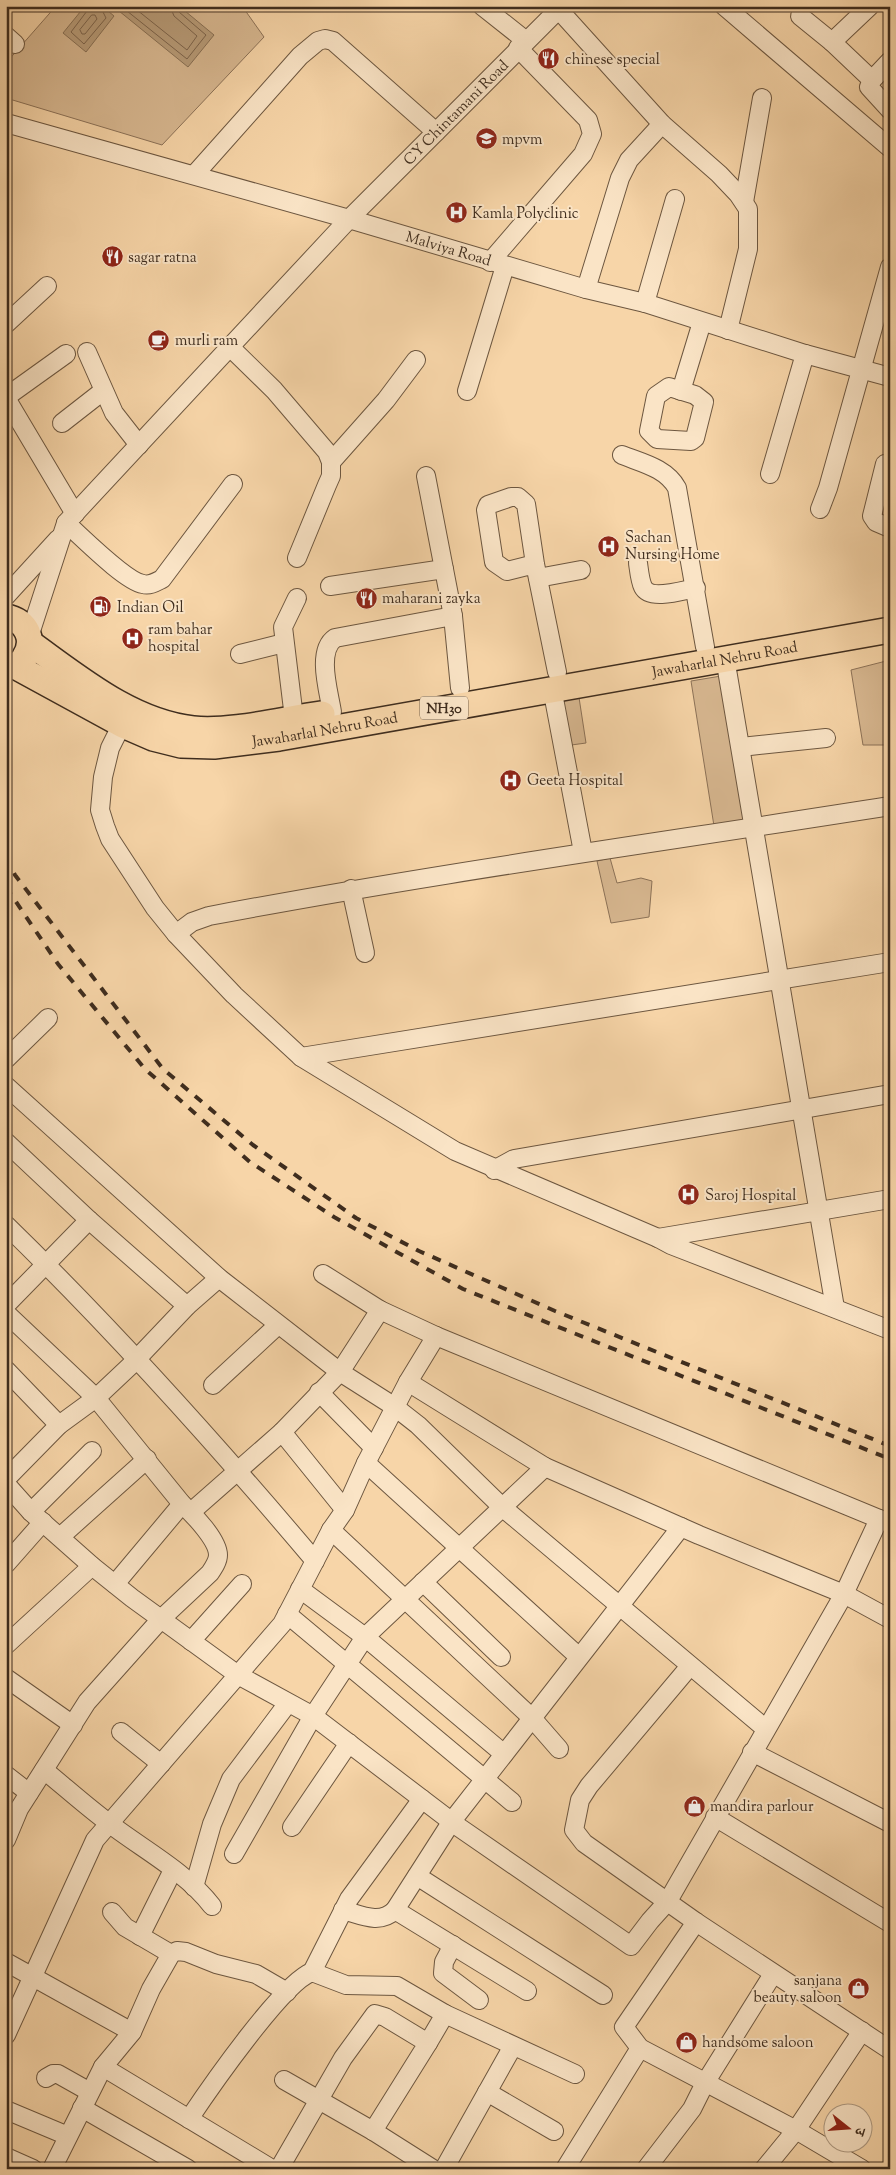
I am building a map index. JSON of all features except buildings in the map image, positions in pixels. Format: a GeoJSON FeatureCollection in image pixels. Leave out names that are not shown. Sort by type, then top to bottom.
{"type":"FeatureCollection","features":[{"type":"Feature","properties":{"kind":"highway","name":"Jawaharlal Nehru Road"},"geometry":{"type":"LineString","coordinates":[[6,617],[20,622],[29,640],[89,684],[126,717],[195,729],[254,724],[294,718],[460,688],[555,680]]}},
{"type":"Feature","properties":{"kind":"highway","name":"Jawaharlal Nehru Road"},"geometry":{"type":"LineString","coordinates":[[9,666],[126,717],[167,742],[198,746],[230,745],[279,738],[555,680],[715,652],[890,617]]}},
{"type":"Feature","properties":{"kind":"highway","name":"Jawaharlal Nehru Road"},"geometry":{"type":"LineString","coordinates":[[715,652],[890,630]]}},
{"type":"Feature","properties":{"kind":"highway","name":"Jawaharlal Nehru Road"},"geometry":{"type":"LineString","coordinates":[[9,666],[23,659],[29,640]]}},
{"type":"Feature","properties":{"kind":"street"},"geometry":{"type":"LineString","coordinates":[[467,392],[498,264],[583,154],[592,134],[588,120],[522,44],[482,6]]}},
{"type":"Feature","properties":{"kind":"street"},"geometry":{"type":"LineString","coordinates":[[724,6],[890,148]]}},
{"type":"Feature","properties":{"kind":"street"},"geometry":{"type":"LineString","coordinates":[[832,42],[870,6]]}},
{"type":"Feature","properties":{"kind":"street"},"geometry":{"type":"LineString","coordinates":[[560,8],[662,124],[719,174],[748,209],[748,249],[728,330]]}},
{"type":"Feature","properties":{"kind":"street","name":"CY Chintamani Road"},"geometry":{"type":"LineString","coordinates":[[6,596],[139,445],[349,219],[560,8]]}},
{"type":"Feature","properties":{"kind":"street"},"geometry":{"type":"LineString","coordinates":[[800,16],[832,42],[872,80]]}},
{"type":"Feature","properties":{"kind":"street"},"geometry":{"type":"LineString","coordinates":[[195,174],[300,56],[318,41],[325,39],[338,45],[374,80],[436,132]]}},
{"type":"Feature","properties":{"kind":"street"},"geometry":{"type":"LineString","coordinates":[[889,63],[872,80],[870,89],[890,110]]}},
{"type":"Feature","properties":{"kind":"street"},"geometry":{"type":"LineString","coordinates":[[744,202],[762,98]]}},
{"type":"Feature","properties":{"kind":"street","name":"Malviya Road"},"geometry":{"type":"LineString","coordinates":[[6,123],[195,174],[498,264],[645,304],[805,354],[890,377]]}},
{"type":"Feature","properties":{"kind":"street"},"geometry":{"type":"LineString","coordinates":[[586,289],[620,178],[629,160],[662,124]]}},
{"type":"Feature","properties":{"kind":"street"},"geometry":{"type":"LineString","coordinates":[[645,304],[675,199]]}},
{"type":"Feature","properties":{"kind":"street"},"geometry":{"type":"LineString","coordinates":[[820,509],[828,488],[890,267]]}},
{"type":"Feature","properties":{"kind":"street"},"geometry":{"type":"LineString","coordinates":[[6,324],[47,286]]}},
{"type":"Feature","properties":{"kind":"street"},"geometry":{"type":"LineString","coordinates":[[682,391],[702,322]]}},
{"type":"Feature","properties":{"kind":"street"},"geometry":{"type":"LineString","coordinates":[[230,347],[274,390],[327,452],[331,462],[331,476],[297,558]]}},
{"type":"Feature","properties":{"kind":"street"},"geometry":{"type":"LineString","coordinates":[[87,352],[114,413],[139,445]]}},
{"type":"Feature","properties":{"kind":"street"},"geometry":{"type":"LineString","coordinates":[[66,354],[6,397],[68,524],[130,579],[144,584],[154,584],[162,579],[233,484]]}},
{"type":"Feature","properties":{"kind":"street"},"geometry":{"type":"LineString","coordinates":[[770,474],[805,354]]}},
{"type":"Feature","properties":{"kind":"street"},"geometry":{"type":"LineString","coordinates":[[331,462],[386,400],[416,360]]}},
{"type":"Feature","properties":{"kind":"street"},"geometry":{"type":"LineString","coordinates":[[62,423],[103,390]]}},
{"type":"Feature","properties":{"kind":"street"},"geometry":{"type":"LineString","coordinates":[[622,455],[663,472],[672,480],[677,488],[696,588],[741,747],[835,1308]]}},
{"type":"Feature","properties":{"kind":"street"},"geometry":{"type":"LineString","coordinates":[[885,464],[872,516],[876,522],[890,528]]}},
{"type":"Feature","properties":{"kind":"street"},"geometry":{"type":"LineString","coordinates":[[426,476],[453,616],[460,688]]}},
{"type":"Feature","properties":{"kind":"street"},"geometry":{"type":"LineString","coordinates":[[29,640],[68,524]]}},
{"type":"Feature","properties":{"kind":"street"},"geometry":{"type":"LineString","coordinates":[[638,563],[643,588],[648,592],[659,595],[696,588]]}},
{"type":"Feature","properties":{"kind":"street"},"geometry":{"type":"LineString","coordinates":[[330,586],[444,570]]}},
{"type":"Feature","properties":{"kind":"street"},"geometry":{"type":"LineString","coordinates":[[581,570],[536,571],[583,852]]}},
{"type":"Feature","properties":{"kind":"street"},"geometry":{"type":"LineString","coordinates":[[294,718],[283,627],[297,598]]}},
{"type":"Feature","properties":{"kind":"street"},"geometry":{"type":"LineString","coordinates":[[332,712],[324,657],[329,642],[335,638],[453,616]]}},
{"type":"Feature","properties":{"kind":"street"},"geometry":{"type":"LineString","coordinates":[[240,654],[284,643]]}},
{"type":"Feature","properties":{"kind":"street"},"geometry":{"type":"LineString","coordinates":[[126,717],[110,748],[103,777],[100,810],[110,839],[155,908],[176,934],[234,995],[301,1057],[455,1151],[494,1170],[671,1245],[888,1328]]}},
{"type":"Feature","properties":{"kind":"street"},"geometry":{"type":"LineString","coordinates":[[741,747],[826,738]]}},
{"type":"Feature","properties":{"kind":"street"},"geometry":{"type":"LineString","coordinates":[[176,934],[192,922],[209,916],[350,889],[890,806]]}},
{"type":"Feature","properties":{"kind":"street"},"geometry":{"type":"LineString","coordinates":[[350,889],[365,953]]}},
{"type":"Feature","properties":{"kind":"street"},"geometry":{"type":"LineString","coordinates":[[301,1057],[890,962]]}},
{"type":"Feature","properties":{"kind":"street"},"geometry":{"type":"LineString","coordinates":[[6,1059],[48,1018]]}},
{"type":"Feature","properties":{"kind":"street"},"geometry":{"type":"LineString","coordinates":[[6,1086],[218,1278],[340,1372],[396,1407],[418,1425],[502,1507],[766,1730]]}},
{"type":"Feature","properties":{"kind":"street"},"geometry":{"type":"LineString","coordinates":[[494,1170],[514,1159],[890,1094]]}},
{"type":"Feature","properties":{"kind":"street"},"geometry":{"type":"LineString","coordinates":[[6,1142],[89,1220],[187,1306]]}},
{"type":"Feature","properties":{"kind":"street"},"geometry":{"type":"LineString","coordinates":[[658,1238],[890,1199]]}},
{"type":"Feature","properties":{"kind":"street"},"geometry":{"type":"LineString","coordinates":[[6,1305],[89,1220]]}},
{"type":"Feature","properties":{"kind":"street"},"geometry":{"type":"LineString","coordinates":[[6,1225],[136,1358],[239,1471],[315,1561]]}},
{"type":"Feature","properties":{"kind":"street"},"geometry":{"type":"LineString","coordinates":[[218,1278],[187,1306],[130,1366],[96,1398],[59,1425],[8,1488],[37,1517],[92,1566],[161,1619],[238,1675],[313,1716],[452,1821],[631,1946],[668,1901],[885,1521],[436,1336],[380,1310],[323,1274]]}},
{"type":"Feature","properties":{"kind":"street"},"geometry":{"type":"LineString","coordinates":[[115,1584],[186,1508],[239,1471],[282,1432],[340,1372],[380,1310]]}},
{"type":"Feature","properties":{"kind":"street"},"geometry":{"type":"LineString","coordinates":[[6,1313],[96,1398],[215,1543],[218,1554],[216,1563],[210,1572],[161,1619],[87,1702],[29,1794],[11,1816],[6,1840]]}},
{"type":"Feature","properties":{"kind":"street"},"geometry":{"type":"LineString","coordinates":[[213,1385],[278,1325]]}},
{"type":"Feature","properties":{"kind":"street"},"geometry":{"type":"LineString","coordinates":[[6,2035],[95,1840],[282,1624],[331,1530],[345,1510],[370,1455],[408,1382],[436,1336]]}},
{"type":"Feature","properties":{"kind":"street"},"geometry":{"type":"LineString","coordinates":[[6,1370],[59,1425]]}},
{"type":"Feature","properties":{"kind":"street"},"geometry":{"type":"LineString","coordinates":[[408,1382],[545,1467],[681,1527],[844,1594],[890,1619]]}},
{"type":"Feature","properties":{"kind":"street"},"geometry":{"type":"LineString","coordinates":[[319,1392],[370,1455],[459,1548],[579,1657]]}},
{"type":"Feature","properties":{"kind":"street"},"geometry":{"type":"LineString","coordinates":[[282,1432],[345,1510]]}},
{"type":"Feature","properties":{"kind":"street"},"geometry":{"type":"LineString","coordinates":[[6,1564],[37,1517],[92,1452]]}},
{"type":"Feature","properties":{"kind":"street"},"geometry":{"type":"LineString","coordinates":[[60,1538],[147,1459]]}},
{"type":"Feature","properties":{"kind":"street"},"geometry":{"type":"LineString","coordinates":[[234,1854],[313,1716],[364,1637],[545,1467]]}},
{"type":"Feature","properties":{"kind":"street"},"geometry":{"type":"LineString","coordinates":[[343,1910],[376,1919],[388,1917],[395,1910],[452,1821],[681,1527]]}},
{"type":"Feature","properties":{"kind":"street"},"geometry":{"type":"LineString","coordinates":[[331,1530],[532,1718],[559,1749]]}},
{"type":"Feature","properties":{"kind":"street"},"geometry":{"type":"LineString","coordinates":[[6,1645],[92,1566]]}},
{"type":"Feature","properties":{"kind":"street"},"geometry":{"type":"LineString","coordinates":[[423,1582],[501,1657]]}},
{"type":"Feature","properties":{"kind":"street"},"geometry":{"type":"LineString","coordinates":[[191,1641],[242,1584]]}},
{"type":"Feature","properties":{"kind":"street"},"geometry":{"type":"LineString","coordinates":[[300,1589],[364,1637],[504,1754]]}},
{"type":"Feature","properties":{"kind":"street"},"geometry":{"type":"LineString","coordinates":[[287,1614],[512,1802]]}},
{"type":"Feature","properties":{"kind":"street"},"geometry":{"type":"LineString","coordinates":[[690,1666],[589,1786],[580,1800],[574,1830],[584,1843],[696,1922],[890,2050]]}},
{"type":"Feature","properties":{"kind":"street"},"geometry":{"type":"LineString","coordinates":[[6,1678],[73,1725]]}},
{"type":"Feature","properties":{"kind":"street"},"geometry":{"type":"LineString","coordinates":[[194,1887],[212,1824],[231,1779],[288,1703]]}},
{"type":"Feature","properties":{"kind":"street"},"geometry":{"type":"LineString","coordinates":[[121,1732],[161,1764]]}},
{"type":"Feature","properties":{"kind":"street"},"geometry":{"type":"LineString","coordinates":[[292,1828],[348,1743]]}},
{"type":"Feature","properties":{"kind":"street"},"geometry":{"type":"LineString","coordinates":[[752,1752],[890,1823]]}},
{"type":"Feature","properties":{"kind":"street"},"geometry":{"type":"LineString","coordinates":[[44,1770],[109,1824],[173,1870],[194,1887],[212,1906]]}},
{"type":"Feature","properties":{"kind":"street"},"geometry":{"type":"LineString","coordinates":[[6,1775],[29,1794]]}},
{"type":"Feature","properties":{"kind":"street"},"geometry":{"type":"LineString","coordinates":[[189,2119],[223,2069],[287,1992],[299,1979],[312,1972],[343,1910],[376,1859],[422,1799]]}},
{"type":"Feature","properties":{"kind":"street"},"geometry":{"type":"LineString","coordinates":[[715,1817],[890,1923]]}},
{"type":"Feature","properties":{"kind":"street"},"geometry":{"type":"LineString","coordinates":[[140,1936],[173,1870]]}},
{"type":"Feature","properties":{"kind":"street"},"geometry":{"type":"LineString","coordinates":[[417,1876],[603,1995]]}},
{"type":"Feature","properties":{"kind":"street"},"geometry":{"type":"LineString","coordinates":[[395,1910],[527,1991]]}},
{"type":"Feature","properties":{"kind":"street"},"geometry":{"type":"LineString","coordinates":[[112,1912],[118,1922],[171,1954]]}},
{"type":"Feature","properties":{"kind":"street"},"geometry":{"type":"LineString","coordinates":[[696,1922],[624,2027],[640,2048],[796,2130],[862,2169]]}},
{"type":"Feature","properties":{"kind":"street"},"geometry":{"type":"LineString","coordinates":[[453,1946],[444,1962],[443,1974],[479,2000]]}},
{"type":"Feature","properties":{"kind":"street"},"geometry":{"type":"LineString","coordinates":[[52,2169],[103,2067],[132,2032],[151,1989],[171,1954],[177,1951],[186,1952],[216,1964],[256,1974],[287,1992]]}},
{"type":"Feature","properties":{"kind":"street"},"geometry":{"type":"LineString","coordinates":[[6,1962],[132,2032]]}},
{"type":"Feature","properties":{"kind":"street"},"geometry":{"type":"LineString","coordinates":[[312,1972],[346,1986],[397,1986],[445,2014],[575,2074]]}},
{"type":"Feature","properties":{"kind":"street"},"geometry":{"type":"LineString","coordinates":[[646,2169],[692,2109],[705,2082],[774,1974]]}},
{"type":"Feature","properties":{"kind":"street"},"geometry":{"type":"LineString","coordinates":[[279,2169],[343,2058],[375,2014],[385,2017],[428,2044]]}},
{"type":"Feature","properties":{"kind":"street"},"geometry":{"type":"LineString","coordinates":[[373,2131],[445,2014]]}},
{"type":"Feature","properties":{"kind":"street"},"geometry":{"type":"LineString","coordinates":[[764,2169],[796,2130],[862,2031]]}},
{"type":"Feature","properties":{"kind":"street"},"geometry":{"type":"LineString","coordinates":[[444,2169],[513,2046]]}},
{"type":"Feature","properties":{"kind":"street"},"geometry":{"type":"LineString","coordinates":[[565,2169],[640,2048]]}},
{"type":"Feature","properties":{"kind":"street"},"geometry":{"type":"LineString","coordinates":[[103,2067],[272,2169]]}},
{"type":"Feature","properties":{"kind":"street"},"geometry":{"type":"LineString","coordinates":[[46,2078],[58,2074],[90,2092]]}},
{"type":"Feature","properties":{"kind":"street"},"geometry":{"type":"LineString","coordinates":[[284,2080],[373,2131],[433,2169]]}},
{"type":"Feature","properties":{"kind":"street"},"geometry":{"type":"LineString","coordinates":[[487,2092],[554,2131]]}},
{"type":"Feature","properties":{"kind":"street"},"geometry":{"type":"LineString","coordinates":[[82,2108],[188,2169]]}},
{"type":"Feature","properties":{"kind":"street"},"geometry":{"type":"LineString","coordinates":[[6,2110],[68,2136]]}},
{"type":"Feature","properties":{"kind":"street"},"geometry":{"type":"LineString","coordinates":[[6,2157],[33,2169]]}},
{"type":"Feature","properties":{"kind":"shaded area"},"geometry":{"type":"Polygon","coordinates":[[[56,6],[242,6],[264,37],[162,145],[6,98],[6,63],[56,6]]]}},
{"type":"Feature","properties":{"kind":"shaded area"},"geometry":{"type":"Polygon","coordinates":[[[890,660],[890,745],[863,745],[851,670],[890,660]]]}},
{"type":"Feature","properties":{"kind":"shaded area"},"geometry":{"type":"Polygon","coordinates":[[[727,675],[750,820],[714,826],[691,681],[727,675]]]}},
{"type":"Feature","properties":{"kind":"shaded area"},"geometry":{"type":"Polygon","coordinates":[[[578,691],[586,743],[564,746],[556,695],[578,691]]]}},
{"type":"Feature","properties":{"kind":"shaded area"},"geometry":{"type":"Polygon","coordinates":[[[610,858],[617,883],[641,878],[652,881],[649,917],[611,923],[597,861],[610,858]]]}},
{"type":"Feature","properties":{"kind":"water"},"geometry":{"type":"Polygon","coordinates":[[[85,6],[102,6],[114,16],[86,52],[63,33],[85,6]]]}},
{"type":"Feature","properties":{"kind":"water"},"geometry":{"type":"Polygon","coordinates":[[[122,6],[179,6],[214,35],[188,67],[119,11],[122,6]]]}},
{"type":"Feature","properties":{"kind":"railway"},"geometry":{"type":"LineString","coordinates":[[6,857],[15,875],[163,1069],[253,1145],[356,1218],[419,1251],[555,1311],[890,1446]]}},
{"type":"Feature","properties":{"kind":"railway"},"geometry":{"type":"LineString","coordinates":[[6,887],[58,964],[145,1069],[250,1162],[334,1217],[463,1289],[890,1459]]}},
{"type":"Feature","properties":{"kind":"place","name":"chinese special"},"geometry":{"type":"Point","coordinates":[549,59]}},
{"type":"Feature","properties":{"kind":"place","name":"mpvm"},"geometry":{"type":"Point","coordinates":[486,139]}},
{"type":"Feature","properties":{"kind":"place","name":"Kamla Polyclinic"},"geometry":{"type":"Point","coordinates":[456,213]}},
{"type":"Feature","properties":{"kind":"place","name":"sagar ratna"},"geometry":{"type":"Point","coordinates":[112,257]}},
{"type":"Feature","properties":{"kind":"place","name":"murli ram"},"geometry":{"type":"Point","coordinates":[159,340]}},
{"type":"Feature","properties":{"kind":"place","name":"Sachan Nursing Home"},"geometry":{"type":"Point","coordinates":[609,546]}},
{"type":"Feature","properties":{"kind":"place","name":"maharani zayka"},"geometry":{"type":"Point","coordinates":[366,598]}},
{"type":"Feature","properties":{"kind":"place","name":"Indian Oil"},"geometry":{"type":"Point","coordinates":[101,607]}},
{"type":"Feature","properties":{"kind":"place","name":"ram bahar hospital"},"geometry":{"type":"Point","coordinates":[132,638]}},
{"type":"Feature","properties":{"kind":"place","name":"Geeta Hospital"},"geometry":{"type":"Point","coordinates":[511,780]}},
{"type":"Feature","properties":{"kind":"place","name":"Saroj Hospital"},"geometry":{"type":"Point","coordinates":[689,1195]}},
{"type":"Feature","properties":{"kind":"place","name":"mandira parlour"},"geometry":{"type":"Point","coordinates":[694,1806]}},
{"type":"Feature","properties":{"kind":"place","name":"sanjana beauty saloon"},"geometry":{"type":"Point","coordinates":[858,1989]}},
{"type":"Feature","properties":{"kind":"place","name":"handsome saloon"},"geometry":{"type":"Point","coordinates":[686,2042]}}]}
